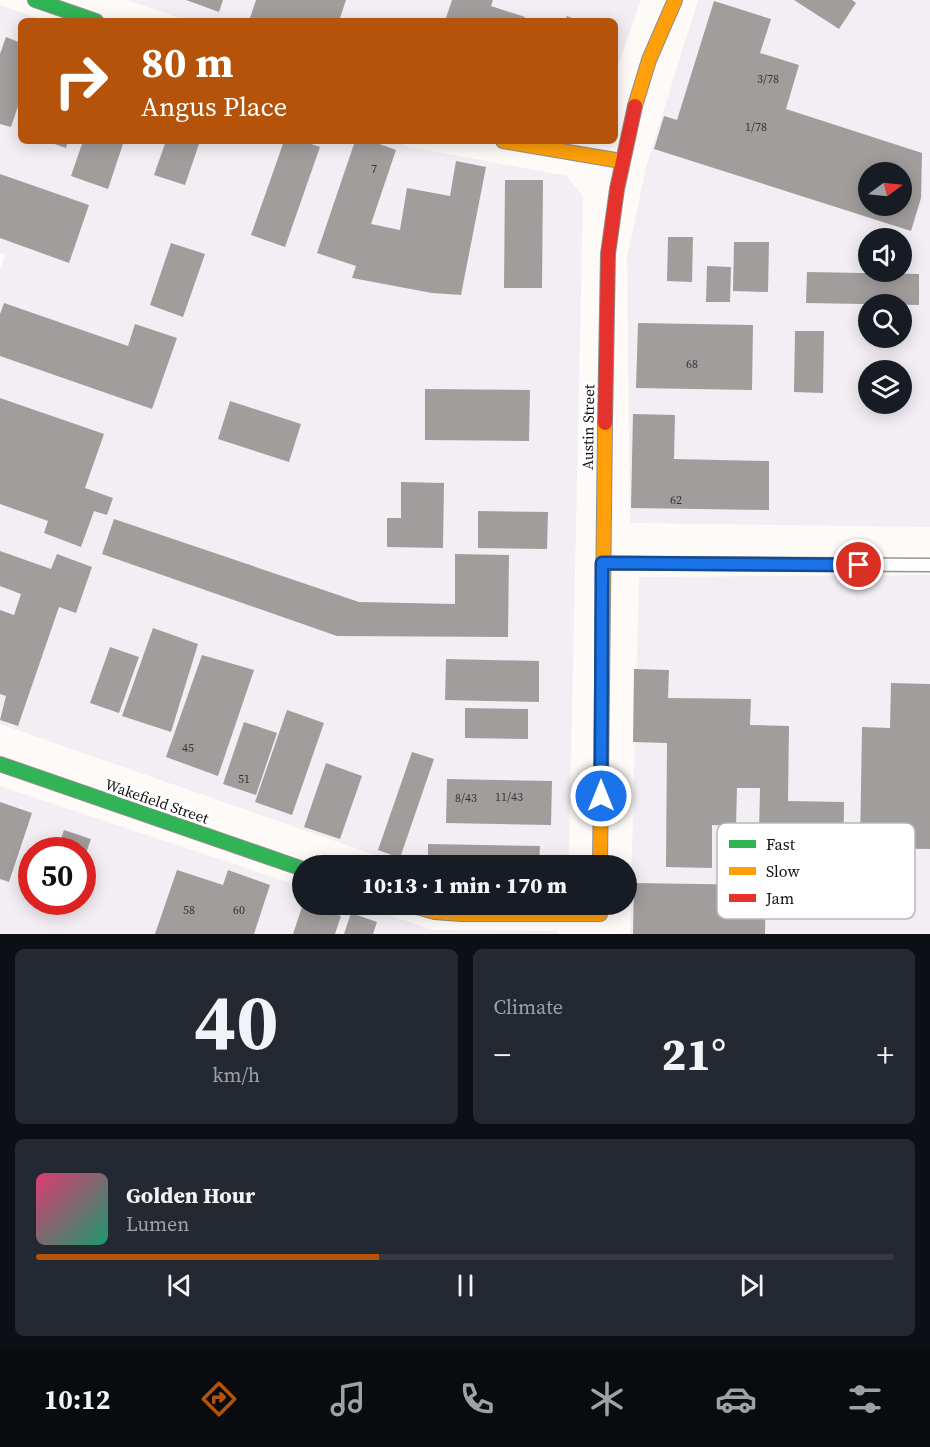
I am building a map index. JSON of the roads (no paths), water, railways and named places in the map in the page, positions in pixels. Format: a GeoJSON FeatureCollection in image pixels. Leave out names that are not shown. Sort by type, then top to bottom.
{"type":"FeatureCollection","features":[{"type":"Feature","properties":{"kind":"main road"},"geometry":{"type":"LineString","coordinates":[[35,0],[87,18]]}},
{"type":"Feature","properties":{"kind":"main road","name":"Austin Street"},"geometry":{"type":"LineString","coordinates":[[600,855],[602,563],[608,254],[621,161],[649,61],[675,0]]}},
{"type":"Feature","properties":{"kind":"main road"},"geometry":{"type":"LineString","coordinates":[[521,144],[621,161]]}},
{"type":"Feature","properties":{"kind":"main road","name":"Wakefield Street"},"geometry":{"type":"LineString","coordinates":[[0,764],[292,864]]}},
{"type":"Feature","properties":{"kind":"lane"},"geometry":{"type":"LineString","coordinates":[[602,563],[930,565]]}}]}
